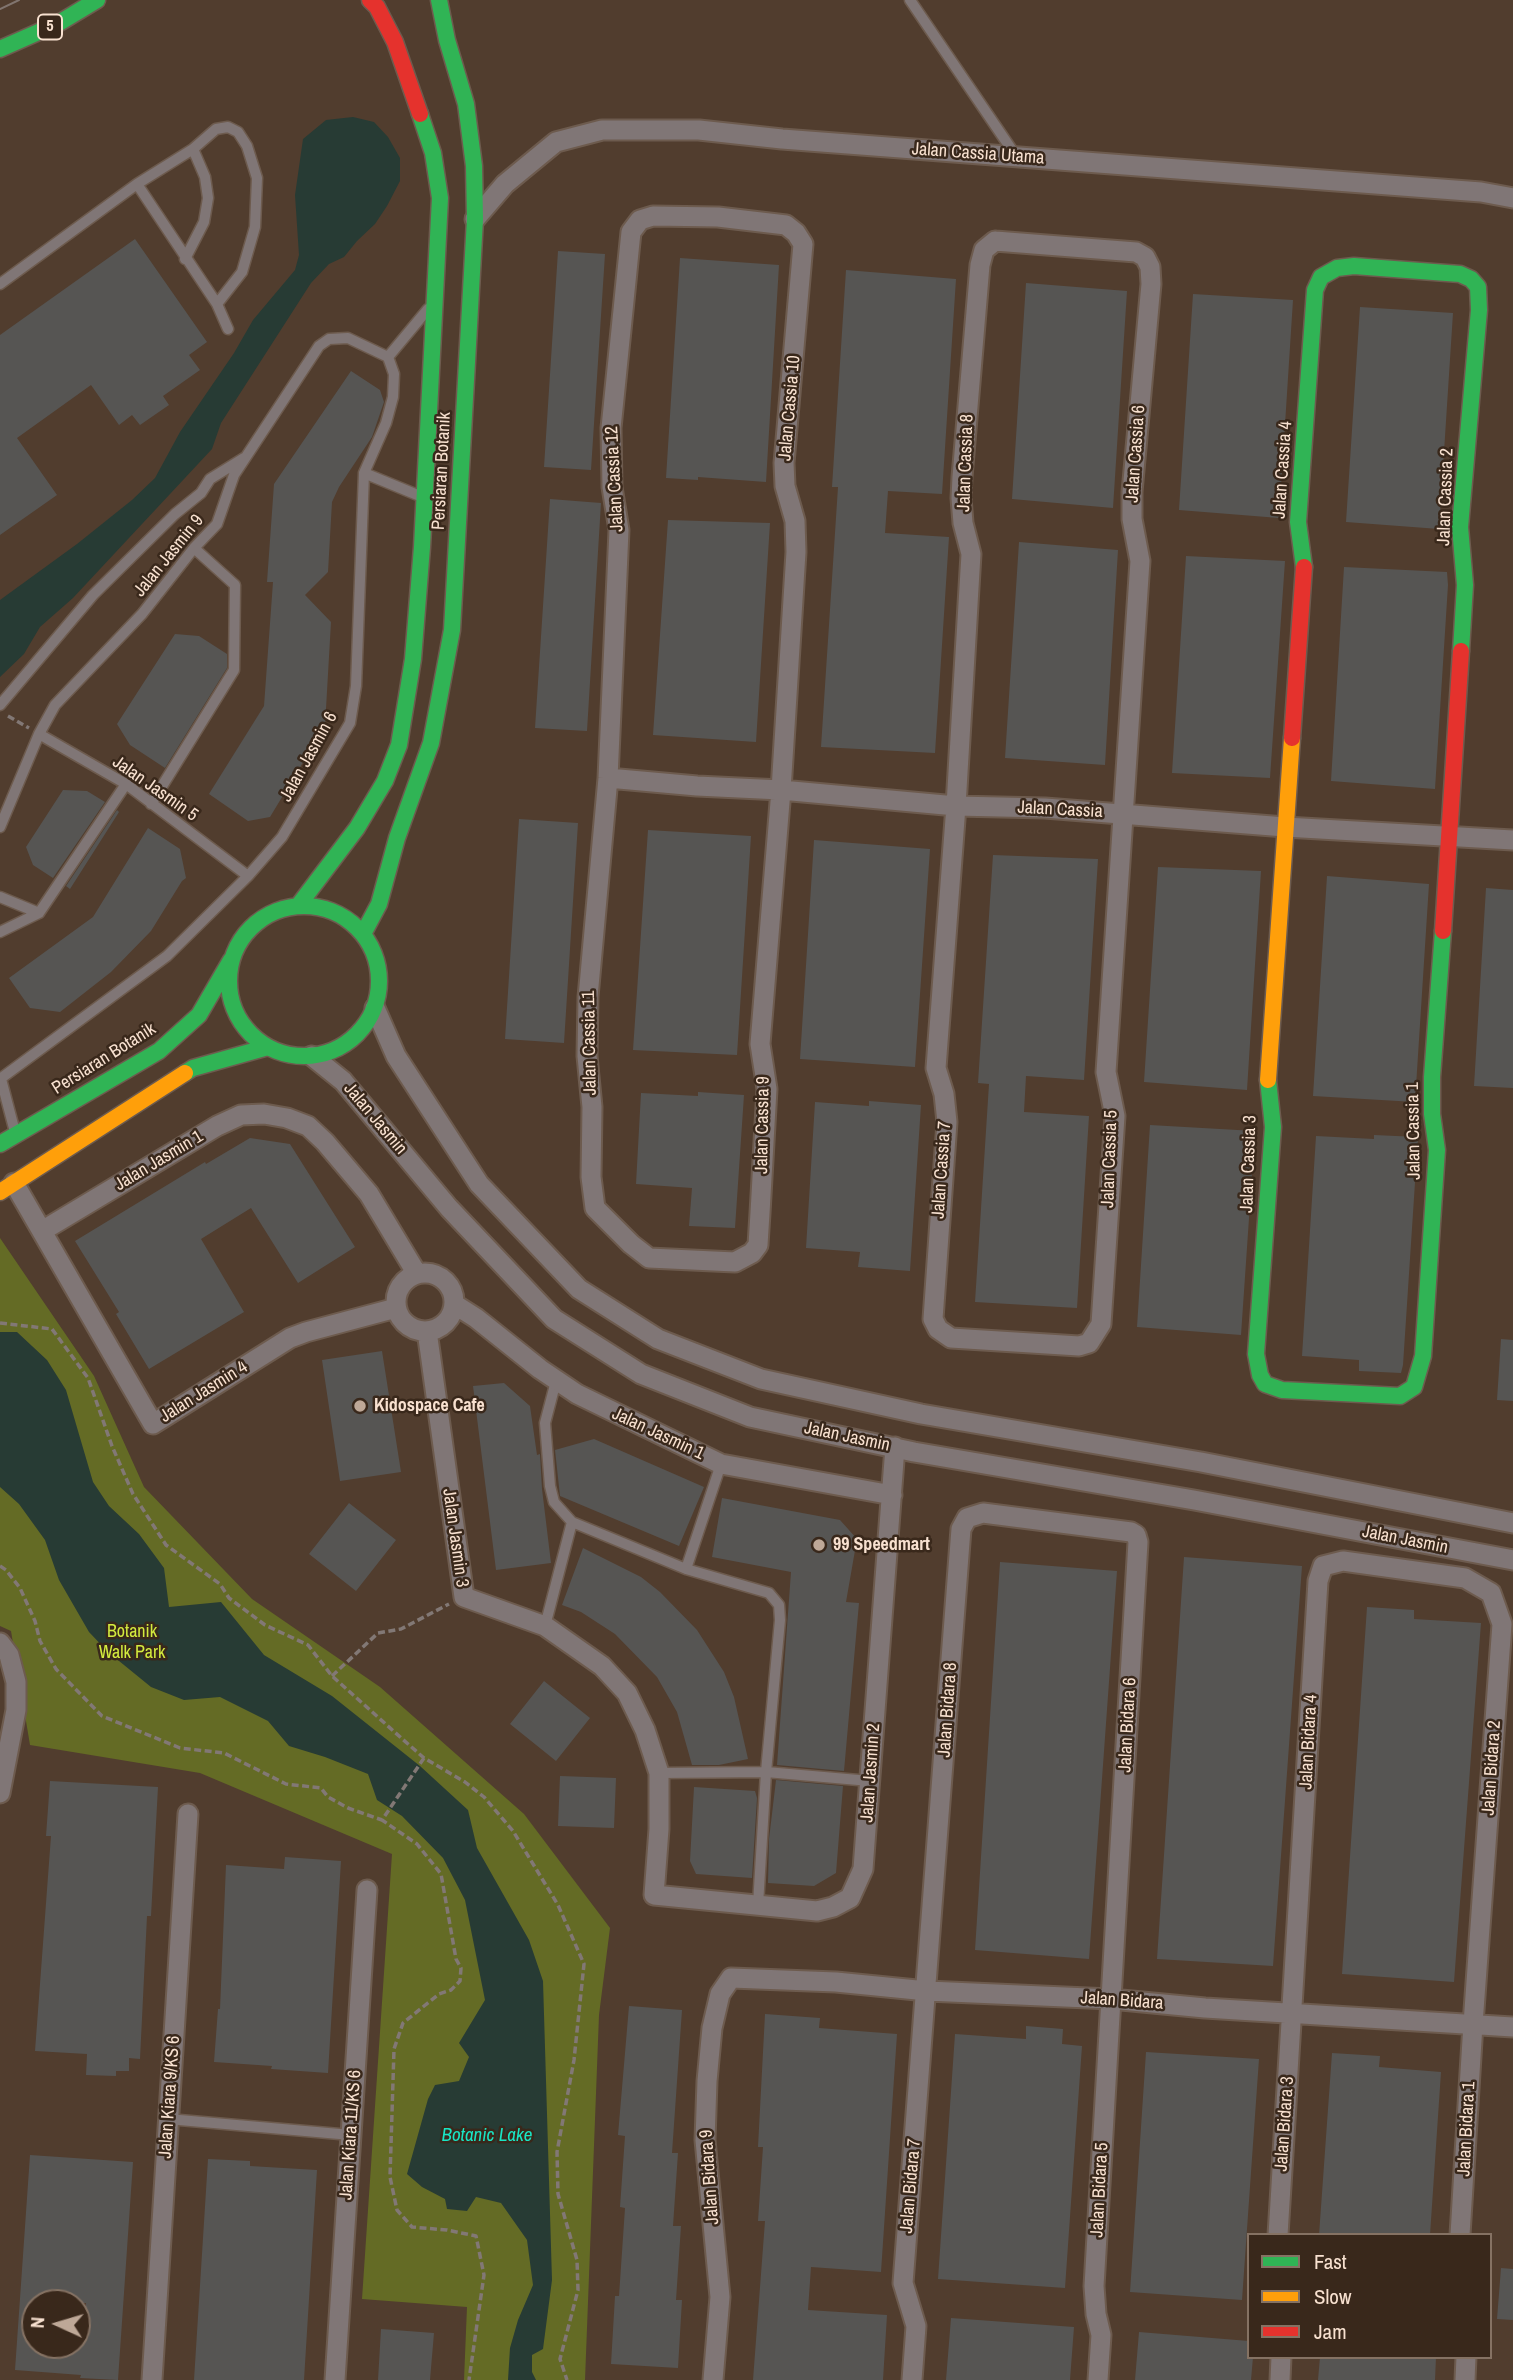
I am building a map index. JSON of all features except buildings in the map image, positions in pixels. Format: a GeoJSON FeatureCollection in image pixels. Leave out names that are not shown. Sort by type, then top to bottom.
{"type":"FeatureCollection","features":[{"type":"Feature","properties":{"kind":"main road","name":"Persiaran Botanik"},"geometry":{"type":"LineString","coordinates":[[298,905],[358,828],[385,781],[399,745],[413,659],[440,198],[427,117],[395,42],[377,7],[370,0]]}},
{"type":"Feature","properties":{"kind":"main road","name":"Persiaran Botanik"},"geometry":{"type":"LineString","coordinates":[[363,934],[379,904],[397,838],[431,743],[452,630],[475,219],[474,166],[439,0]]}},
{"type":"Feature","properties":{"kind":"main road","name":"5"},"geometry":{"type":"LineString","coordinates":[[0,49],[103,2]]}},
{"type":"Feature","properties":{"kind":"main road","name":"Jalan Cassia 4"},"geometry":{"type":"LineString","coordinates":[[1285,827],[1306,574],[1298,522],[1315,290],[1321,277],[1337,268],[1396,268]]}},
{"type":"Feature","properties":{"kind":"main road","name":"Jalan Cassia 2"},"geometry":{"type":"LineString","coordinates":[[1396,268],[1460,274],[1471,279],[1478,287],[1479,310],[1461,527],[1465,585],[1450,837]]}},
{"type":"Feature","properties":{"kind":"main road","name":"Jalan Cassia 3"},"geometry":{"type":"LineString","coordinates":[[1285,827],[1268,1058],[1268,1088],[1273,1127],[1271,1179],[1256,1354],[1260,1375],[1265,1384],[1282,1390],[1339,1395]]}},
{"type":"Feature","properties":{"kind":"main road","name":"Jalan Cassia 1"},"geometry":{"type":"LineString","coordinates":[[1339,1395],[1400,1396],[1414,1387],[1423,1356],[1437,1150],[1432,1114],[1432,1077],[1450,837]]}},
{"type":"Feature","properties":{"kind":"main road"},"geometry":{"type":"LineString","coordinates":[[298,905],[322,907],[345,917],[363,934],[373,950],[379,970],[379,989],[374,1008],[360,1031],[338,1048],[312,1056],[297,1056],[268,1047],[251,1034],[239,1017],[231,996],[230,975],[234,954],[244,936],[259,920],[278,910],[298,905]]}},
{"type":"Feature","properties":{"kind":"main road","name":"Persiaran Botanik"},"geometry":{"type":"LineString","coordinates":[[0,1144],[159,1051],[199,1014],[234,954]]}},
{"type":"Feature","properties":{"kind":"main road"},"geometry":{"type":"LineString","coordinates":[[7,1188],[192,1068],[268,1047]]}},
{"type":"Feature","properties":{"kind":"street","name":"Jalan Cassia Utama"},"geometry":{"type":"LineString","coordinates":[[475,219],[505,184],[556,142],[602,130],[699,130],[782,139],[1481,192],[1513,198]]}},
{"type":"Feature","properties":{"kind":"street","name":"Jalan Cassia 12"},"geometry":{"type":"LineString","coordinates":[[608,778],[619,530],[612,487],[611,428],[631,232],[640,220],[653,216],[718,217]]}},
{"type":"Feature","properties":{"kind":"street","name":"Jalan Cassia 10"},"geometry":{"type":"LineString","coordinates":[[718,217],[786,225],[796,233],[803,244],[784,463],[785,486],[795,521],[796,552],[781,790]]}},
{"type":"Feature","properties":{"kind":"street","name":"Jalan Cassia 8"},"geometry":{"type":"LineString","coordinates":[[956,806],[971,554],[963,523],[961,498],[980,265],[984,250],[995,241],[1069,246]]}},
{"type":"Feature","properties":{"kind":"street","name":"Jalan Cassia 6"},"geometry":{"type":"LineString","coordinates":[[1069,246],[1136,253],[1145,257],[1150,267],[1151,284],[1132,492],[1132,519],[1140,561],[1123,814]]}},
{"type":"Feature","properties":{"kind":"street","name":"Jalan Cassia"},"geometry":{"type":"LineString","coordinates":[[608,778],[956,806],[1123,814],[1513,841]]}},
{"type":"Feature","properties":{"kind":"street","name":"Jalan Cassia 11"},"geometry":{"type":"LineString","coordinates":[[608,778],[588,997],[587,1056],[592,1107],[591,1177],[595,1208],[649,1258],[674,1260]]}},
{"type":"Feature","properties":{"kind":"street","name":"Jalan Cassia 9"},"geometry":{"type":"LineString","coordinates":[[674,1260],[735,1262],[752,1254],[758,1245],[767,1088],[760,1044],[781,790]]}},
{"type":"Feature","properties":{"kind":"street","name":"Jalan Cassia 7"},"geometry":{"type":"LineString","coordinates":[[956,806],[936,1068],[944,1094],[947,1122],[933,1319],[938,1329],[951,1338],[1014,1343]]}},
{"type":"Feature","properties":{"kind":"street","name":"Jalan Cassia 5"},"geometry":{"type":"LineString","coordinates":[[1014,1343],[1079,1346],[1089,1343],[1101,1324],[1115,1115],[1106,1072],[1123,814]]}},
{"type":"Feature","properties":{"kind":"street"},"geometry":{"type":"LineString","coordinates":[[374,1008],[396,1056],[480,1184],[579,1289],[658,1339],[761,1380],[922,1414],[1201,1462],[1513,1523]]}},
{"type":"Feature","properties":{"kind":"street","name":"Jalan Jasmin"},"geometry":{"type":"LineString","coordinates":[[312,1056],[343,1081],[449,1208],[554,1319],[641,1374],[750,1417],[895,1447],[1513,1560]]}},
{"type":"Feature","properties":{"kind":"street","name":"Jalan Jasmin 1"},"geometry":{"type":"LineString","coordinates":[[42,1231],[198,1136],[241,1115],[264,1114],[287,1118],[308,1126],[325,1142],[369,1194],[416,1274]]}},
{"type":"Feature","properties":{"kind":"street","name":"Jalan Jasmin 4"},"geometry":{"type":"LineString","coordinates":[[7,1188],[42,1231],[153,1424],[290,1338],[396,1308]]}},
{"type":"Feature","properties":{"kind":"street"},"geometry":{"type":"LineString","coordinates":[[429,1272],[446,1281],[452,1289],[454,1304],[449,1318],[442,1325],[428,1331],[414,1329],[406,1324],[396,1308],[398,1289],[403,1282],[416,1274],[429,1272]]}},
{"type":"Feature","properties":{"kind":"street","name":"Jalan Jasmin 1"},"geometry":{"type":"LineString","coordinates":[[454,1304],[556,1381],[608,1410],[721,1464],[892,1495]]}},
{"type":"Feature","properties":{"kind":"street","name":"Jalan Jasmin 3"},"geometry":{"type":"LineString","coordinates":[[428,1331],[464,1597],[545,1626],[602,1666],[627,1693],[645,1730],[659,1773],[659,1829],[654,1895]]}},
{"type":"Feature","properties":{"kind":"street","name":"Jalan Jasmin 2"},"geometry":{"type":"LineString","coordinates":[[654,1895],[817,1911],[833,1907],[849,1898],[863,1869],[895,1447]]}},
{"type":"Feature","properties":{"kind":"street","name":"Jalan Bidara 8"},"geometry":{"type":"LineString","coordinates":[[927,1991],[961,1529],[967,1518],[983,1513],[1054,1522]]}},
{"type":"Feature","properties":{"kind":"street","name":"Jalan Bidara 6"},"geometry":{"type":"LineString","coordinates":[[1054,1522],[1131,1532],[1136,1535],[1138,1542],[1111,1999]]}},
{"type":"Feature","properties":{"kind":"street","name":"Jalan Bidara 4"},"geometry":{"type":"LineString","coordinates":[[1293,2013],[1318,1581],[1323,1566],[1343,1561],[1416,1571]]}},
{"type":"Feature","properties":{"kind":"street","name":"Jalan Bidara 2"},"geometry":{"type":"LineString","coordinates":[[1416,1571],[1465,1578],[1491,1593],[1502,1625],[1473,2024]]}},
{"type":"Feature","properties":{"kind":"street"},"geometry":{"type":"LineString","coordinates":[[0,1643],[9,1655],[16,1682],[16,1710],[0,1793]]}},
{"type":"Feature","properties":{"kind":"street","name":"Jalan Kiara 9/KS 6"},"geometry":{"type":"LineString","coordinates":[[152,2380],[188,1814]]}},
{"type":"Feature","properties":{"kind":"street","name":"Jalan Kiara 11/KS 6"},"geometry":{"type":"LineString","coordinates":[[335,2380],[367,1890]]}},
{"type":"Feature","properties":{"kind":"street","name":"Jalan Bidara"},"geometry":{"type":"LineString","coordinates":[[731,1978],[835,1982],[927,1991],[1111,1999],[1513,2027]]}},
{"type":"Feature","properties":{"kind":"street","name":"Jalan Bidara 9"},"geometry":{"type":"LineString","coordinates":[[713,2380],[720,2297],[705,2140],[712,2028],[720,1994],[731,1978]]}},
{"type":"Feature","properties":{"kind":"street","name":"Jalan Bidara 7"},"geometry":{"type":"LineString","coordinates":[[912,2380],[916,2326],[903,2283],[927,1991]]}},
{"type":"Feature","properties":{"kind":"street","name":"Jalan Bidara 5"},"geometry":{"type":"LineString","coordinates":[[1098,2380],[1101,2335],[1094,2286],[1111,1999]]}},
{"type":"Feature","properties":{"kind":"street","name":"Jalan Bidara 3"},"geometry":{"type":"LineString","coordinates":[[1278,2233],[1293,2013]]}},
{"type":"Feature","properties":{"kind":"street","name":"Jalan Bidara 1"},"geometry":{"type":"LineString","coordinates":[[1460,2233],[1473,2024]]}},
{"type":"Feature","properties":{"kind":"street"},"geometry":{"type":"LineString","coordinates":[[1280,2380],[1281,2359]]}},
{"type":"Feature","properties":{"kind":"street"},"geometry":{"type":"LineString","coordinates":[[1465,2380],[1466,2359]]}},
{"type":"Feature","properties":{"kind":"lane"},"geometry":{"type":"LineString","coordinates":[[910,0],[1016,156]]}},
{"type":"Feature","properties":{"kind":"lane"},"geometry":{"type":"LineString","coordinates":[[0,284],[137,184],[193,149],[216,129],[228,127],[238,132],[247,146],[257,178],[255,227],[242,272],[217,304]]}},
{"type":"Feature","properties":{"kind":"lane"},"geometry":{"type":"LineString","coordinates":[[185,259],[204,222],[208,198],[205,177],[193,149]]}},
{"type":"Feature","properties":{"kind":"lane"},"geometry":{"type":"LineString","coordinates":[[137,184],[217,304],[228,329]]}},
{"type":"Feature","properties":{"kind":"lane"},"geometry":{"type":"LineString","coordinates":[[388,357],[435,300]]}},
{"type":"Feature","properties":{"kind":"lane","name":"Jalan Jasmin 9"},"geometry":{"type":"LineString","coordinates":[[0,827],[54,705],[142,614],[194,548],[217,524],[234,475],[319,346],[330,339],[348,338],[388,357]]}},
{"type":"Feature","properties":{"kind":"lane","name":"Jalan Jasmin 6"},"geometry":{"type":"LineString","coordinates":[[1,1079],[166,956],[248,876],[282,837],[349,723],[356,686],[364,474],[386,423],[393,397],[394,374],[388,357]]}},
{"type":"Feature","properties":{"kind":"lane"},"geometry":{"type":"LineString","coordinates":[[0,705],[111,577],[175,514],[201,493],[210,479],[246,456]]}},
{"type":"Feature","properties":{"kind":"lane"},"geometry":{"type":"LineString","coordinates":[[364,474],[424,497]]}},
{"type":"Feature","properties":{"kind":"lane"},"geometry":{"type":"LineString","coordinates":[[151,804],[234,670],[235,585],[194,548]]}},
{"type":"Feature","properties":{"kind":"lane","name":"Jalan Jasmin 5"},"geometry":{"type":"LineString","coordinates":[[39,734],[126,784],[248,876]]}},
{"type":"Feature","properties":{"kind":"lane"},"geometry":{"type":"LineString","coordinates":[[0,932],[39,913],[126,784]]}},
{"type":"Feature","properties":{"kind":"lane"},"geometry":{"type":"LineString","coordinates":[[0,897],[39,913]]}},
{"type":"Feature","properties":{"kind":"lane"},"geometry":{"type":"LineString","coordinates":[[1,1079],[16,1135]]}},
{"type":"Feature","properties":{"kind":"lane"},"geometry":{"type":"LineString","coordinates":[[556,1381],[545,1423],[551,1486],[554,1502],[572,1522],[686,1569],[769,1593],[779,1605],[758,1905]]}},
{"type":"Feature","properties":{"kind":"lane"},"geometry":{"type":"LineString","coordinates":[[686,1569],[721,1464]]}},
{"type":"Feature","properties":{"kind":"lane"},"geometry":{"type":"LineString","coordinates":[[545,1626],[572,1522]]}},
{"type":"Feature","properties":{"kind":"lane"},"geometry":{"type":"LineString","coordinates":[[659,1773],[766,1772],[870,1781]]}},
{"type":"Feature","properties":{"kind":"lane"},"geometry":{"type":"LineString","coordinates":[[168,2119],[351,2136]]}},
{"type":"Feature","properties":{"kind":"path"},"geometry":{"type":"LineString","coordinates":[[0,711],[39,734]]}},
{"type":"Feature","properties":{"kind":"path"},"geometry":{"type":"LineString","coordinates":[[0,1323],[52,1329],[88,1378],[132,1494],[166,1545],[220,1584],[229,1598],[265,1625],[308,1645],[332,1676],[423,1760],[465,1782],[484,1797],[513,1831],[558,1905],[584,1964],[574,2060],[557,2152],[558,2194],[577,2260],[578,2290],[560,2359],[568,2380]]}},
{"type":"Feature","properties":{"kind":"path"},"geometry":{"type":"LineString","coordinates":[[0,1566],[20,1588],[35,1621],[40,1641],[56,1669],[102,1716],[180,1748],[224,1753],[286,1784],[321,1788],[328,1797],[348,1808],[382,1820],[417,1844],[441,1874],[456,1959],[461,1968],[460,1981],[403,2023],[394,2049],[390,2177],[397,2210],[412,2227],[476,2235],[484,2275],[469,2380]]}},
{"type":"Feature","properties":{"kind":"path"},"geometry":{"type":"LineString","coordinates":[[332,1676],[378,1633],[401,1629],[464,1597]]}},
{"type":"Feature","properties":{"kind":"path"},"geometry":{"type":"LineString","coordinates":[[382,1820],[423,1760]]}},
{"type":"Feature","properties":{"kind":"green space","name":"Botanik Walk Park"},"geometry":{"type":"Polygon","coordinates":[[[0,1238],[94,1376],[144,1487],[252,1599],[380,1687],[524,1814],[610,1928],[599,2015],[585,2380],[464,2380],[467,2307],[362,2299],[392,1854],[200,1773],[30,1745],[11,1631],[0,1626],[0,1238]]]}},
{"type":"Feature","properties":{"kind":"water"},"geometry":{"type":"Polygon","coordinates":[[[353,117],[374,122],[388,137],[400,158],[400,181],[387,206],[375,224],[344,257],[329,264],[311,283],[221,423],[212,449],[73,598],[40,627],[24,654],[0,677],[0,600],[77,544],[155,478],[180,432],[234,353],[253,320],[295,270],[299,255],[295,195],[303,139],[326,120],[353,117]]]}},
{"type":"Feature","properties":{"kind":"water","name":"Botanic Lake"},"geometry":{"type":"Polygon","coordinates":[[[0,1332],[17,1332],[47,1360],[66,1390],[93,1482],[109,1506],[139,1534],[164,1568],[169,1607],[221,1602],[264,1655],[332,1696],[420,1766],[468,1810],[477,1848],[529,1940],[543,1981],[552,2280],[543,2349],[532,2355],[532,2372],[536,2380],[508,2380],[510,2348],[533,2285],[527,2240],[501,2203],[476,2197],[467,2211],[447,2209],[445,2199],[422,2187],[407,2174],[428,2099],[435,2085],[459,2081],[469,2057],[459,2043],[485,2000],[465,1900],[443,1858],[402,1816],[377,1800],[368,1774],[289,1746],[268,1721],[220,1697],[184,1700],[151,1687],[108,1652],[89,1632],[59,1580],[45,1540],[19,1504],[0,1487],[0,1332]]]}},
{"type":"Feature","properties":{"kind":"tram line"},"geometry":{"type":"LineString","coordinates":[[0,9],[19,0]]}},
{"type":"Feature","properties":{"kind":"traffic: fast"},"geometry":{"type":"LineString","coordinates":[[0,49],[59,23],[97,0]]}},
{"type":"Feature","properties":{"kind":"traffic: fast"},"geometry":{"type":"LineString","coordinates":[[363,934],[379,904],[397,838],[431,743],[452,630],[475,219],[474,166],[466,104],[447,40],[439,0]]}},
{"type":"Feature","properties":{"kind":"traffic: fast"},"geometry":{"type":"LineString","coordinates":[[298,906],[357,828],[385,781],[399,745],[413,659],[422,547],[440,198],[433,153],[420,114]]}},
{"type":"Feature","properties":{"kind":"traffic: fast"},"geometry":{"type":"LineString","coordinates":[[1354,266],[1460,274],[1471,279],[1478,287],[1479,310],[1460,527],[1465,585],[1461,651]]}},
{"type":"Feature","properties":{"kind":"traffic: fast"},"geometry":{"type":"LineString","coordinates":[[1304,567],[1298,522],[1315,290],[1321,277],[1337,268],[1354,266]]}},
{"type":"Feature","properties":{"kind":"traffic: fast"},"geometry":{"type":"LineString","coordinates":[[304,906],[333,912],[357,928],[373,952],[379,981],[373,1010],[357,1034],[333,1050],[304,1056],[275,1050],[251,1034],[235,1010],[229,981],[235,952],[251,928],[275,912],[304,906]]}},
{"type":"Feature","properties":{"kind":"traffic: fast"},"geometry":{"type":"LineString","coordinates":[[1268,1080],[1273,1127],[1256,1354],[1260,1375],[1265,1384],[1282,1390],[1400,1396],[1414,1387],[1423,1356],[1437,1150],[1432,1114],[1432,1077],[1443,931]]}},
{"type":"Feature","properties":{"kind":"traffic: fast"},"geometry":{"type":"LineString","coordinates":[[0,1144],[159,1051],[199,1015],[231,960]]}},
{"type":"Feature","properties":{"kind":"traffic: fast"},"geometry":{"type":"LineString","coordinates":[[185,1073],[193,1068],[268,1047]]}},
{"type":"Feature","properties":{"kind":"traffic: slow"},"geometry":{"type":"LineString","coordinates":[[1268,1080],[1292,738]]}},
{"type":"Feature","properties":{"kind":"traffic: slow"},"geometry":{"type":"LineString","coordinates":[[0,1192],[185,1073]]}},
{"type":"Feature","properties":{"kind":"traffic: jam"},"geometry":{"type":"LineString","coordinates":[[370,0],[377,7],[395,42],[420,114]]}},
{"type":"Feature","properties":{"kind":"traffic: jam"},"geometry":{"type":"LineString","coordinates":[[1292,738],[1304,567]]}},
{"type":"Feature","properties":{"kind":"traffic: jam"},"geometry":{"type":"LineString","coordinates":[[1443,931],[1461,651]]}},
{"type":"Feature","properties":{"kind":"place","name":"Kidospace Cafe"},"geometry":{"type":"Point","coordinates":[360,1406]}},
{"type":"Feature","properties":{"kind":"place","name":"99 Speedmart"},"geometry":{"type":"Point","coordinates":[819,1545]}}]}
